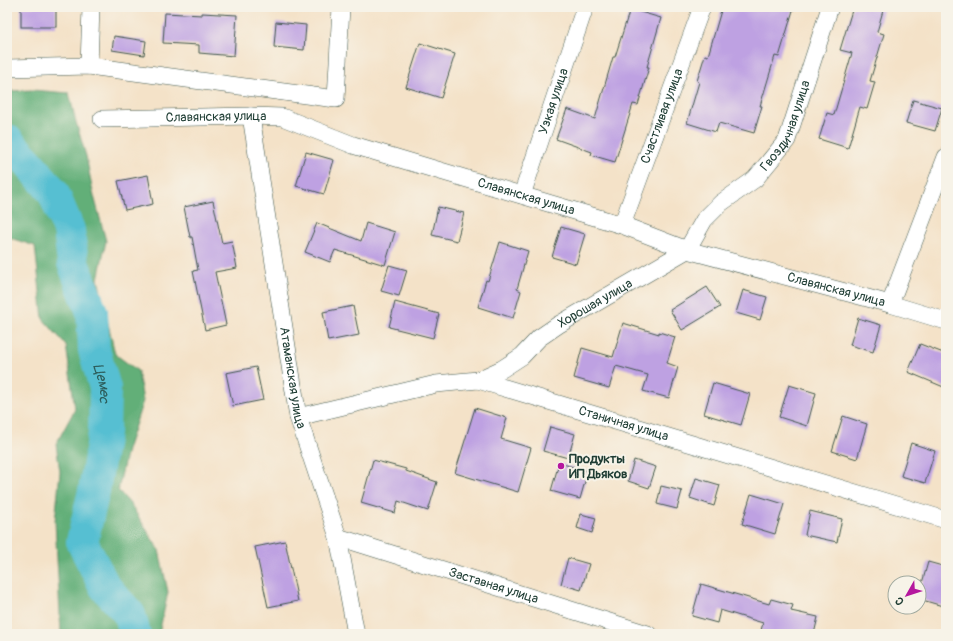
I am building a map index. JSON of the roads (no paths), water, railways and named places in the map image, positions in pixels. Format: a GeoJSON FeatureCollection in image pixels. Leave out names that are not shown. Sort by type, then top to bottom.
{"type":"FeatureCollection","features":[{"type":"Feature","properties":{"kind":"street"},"geometry":{"type":"LineString","coordinates":[[89,66],[91,7]]}},
{"type":"Feature","properties":{"kind":"street"},"geometry":{"type":"LineString","coordinates":[[7,68],[89,66],[336,99],[341,7]]}},
{"type":"Feature","properties":{"kind":"street","name":"Узкая улица"},"geometry":{"type":"LineString","coordinates":[[522,195],[585,7]]}},
{"type":"Feature","properties":{"kind":"street","name":"Счастливая улица"},"geometry":{"type":"LineString","coordinates":[[622,225],[702,7]]}},
{"type":"Feature","properties":{"kind":"street","name":"Гвоздичная улица"},"geometry":{"type":"LineString","coordinates":[[687,250],[704,220],[720,204],[755,179],[787,140],[830,7]]}},
{"type":"Feature","properties":{"kind":"street","name":"Славянская улица"},"geometry":{"type":"LineString","coordinates":[[102,119],[251,116],[282,117],[353,145],[622,225],[687,250],[890,304],[946,321]]}},
{"type":"Feature","properties":{"kind":"street","name":"Атаманская улица"},"geometry":{"type":"LineString","coordinates":[[251,116],[298,417],[338,537],[356,634]]}},
{"type":"Feature","properties":{"kind":"street"},"geometry":{"type":"LineString","coordinates":[[890,304],[946,157]]}},
{"type":"Feature","properties":{"kind":"street","name":"Хорошая улица"},"geometry":{"type":"LineString","coordinates":[[478,380],[509,365],[522,356],[539,338],[558,325],[687,250]]}},
{"type":"Feature","properties":{"kind":"street","name":"Станичная улица"},"geometry":{"type":"LineString","coordinates":[[298,417],[436,384],[478,380],[946,520]]}},
{"type":"Feature","properties":{"kind":"street","name":"Заставная улица"},"geometry":{"type":"LineString","coordinates":[[338,537],[648,634]]}},
{"type":"Feature","properties":{"kind":"waterway","name":"Цемес"},"geometry":{"type":"LineString","coordinates":[[7,140],[53,192],[69,230],[73,263],[92,312],[94,350],[105,388],[104,433],[94,491],[82,542],[105,587],[130,615],[135,634]]}},
{"type":"Feature","properties":{"kind":"place","name":"Продукты ИП Дьяков"},"geometry":{"type":"Point","coordinates":[561,466]}}]}
